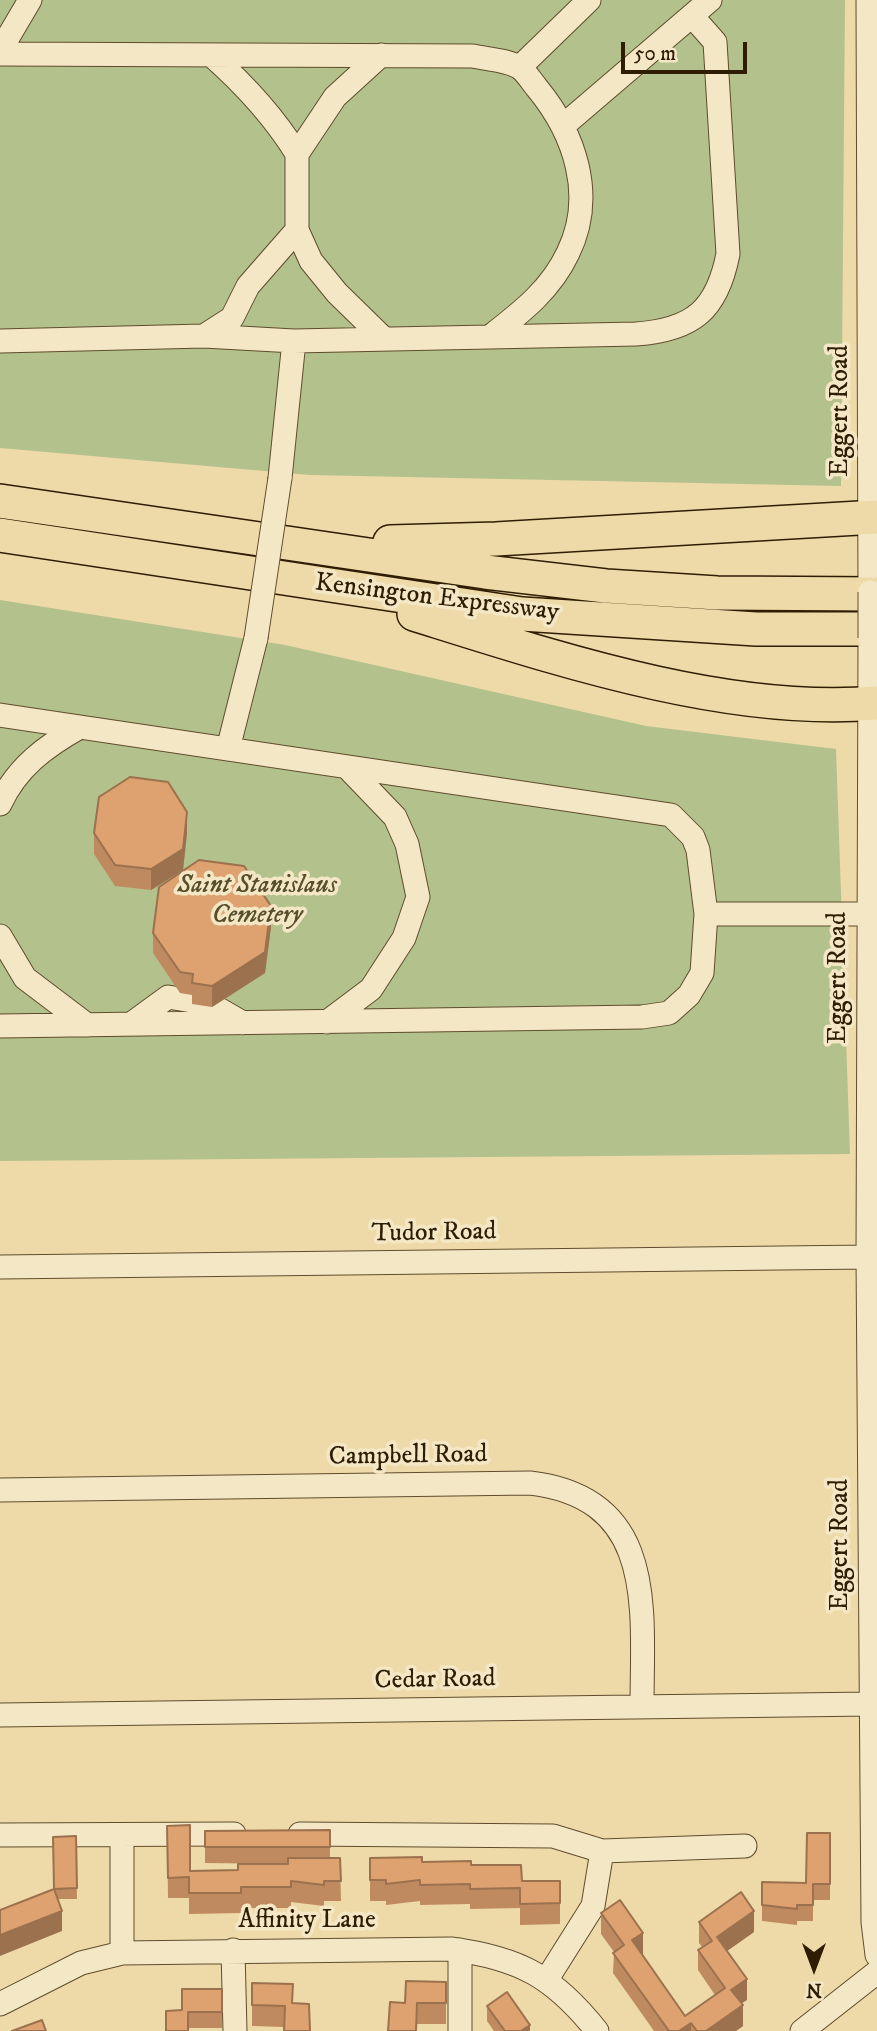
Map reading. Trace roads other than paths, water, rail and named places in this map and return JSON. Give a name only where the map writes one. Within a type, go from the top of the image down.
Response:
[{"type":"highway","name":"Kensington Expressway","points":[[0,501],[290,544],[606,586],[717,593],[877,594]]},
{"type":"highway","points":[[290,544],[496,539],[873,522]]},
{"type":"highway","name":"Kensington Expressway","points":[[0,535],[522,614],[755,629],[877,629]]},
{"type":"highway","points":[[314,583],[532,651],[679,686],[777,701],[872,701]]},
{"type":"street","points":[[30,0],[0,53],[473,56],[520,67],[564,125],[575,156],[582,198],[569,251],[554,279],[535,301],[492,335]]},
{"type":"street","points":[[520,67],[589,0]]},
{"type":"street","points":[[564,125],[710,0]]},
{"type":"street","name":"Eggert Road","points":[[868,0],[873,120],[873,790],[867,914],[872,963],[873,1154],[868,1257],[873,1362],[873,1922],[877,1955]]},
{"type":"street","points":[[0,341],[204,336],[294,341],[665,332],[688,323],[708,305],[722,283],[728,254],[715,42],[692,16]]},
{"type":"street","points":[[211,55],[256,96],[297,154]]},
{"type":"street","points":[[381,55],[335,97],[297,154],[297,230],[311,261],[337,293],[382,337]]},
{"type":"street","points":[[204,336],[232,318],[248,286],[297,230]]},
{"type":"street","points":[[228,749],[256,638],[280,478],[294,341]]},
{"type":"street","points":[[0,715],[671,815],[693,837],[706,914],[702,973],[689,995],[669,1013],[642,1017],[243,1023],[210,1004],[168,998],[131,1024],[0,1026]]},
{"type":"street","points":[[0,804],[10,782],[47,745],[80,727]]},
{"type":"street","points":[[327,1021],[371,989],[404,938],[418,897],[407,844],[396,817],[347,767]]},
{"type":"street","points":[[706,914],[867,914]]},
{"type":"street","points":[[0,936],[25,978],[87,1025]]},
{"type":"street","name":"Tudor Road","points":[[0,1266],[868,1257]]},
{"type":"street","name":"Campbell Road","points":[[0,1490],[530,1483],[568,1490],[589,1501],[617,1526],[636,1564],[642,1602],[642,1707]]},
{"type":"street","name":"Cedar Road","points":[[0,1715],[872,1704]]},
{"type":"street","points":[[0,1835],[553,1836],[602,1851],[745,1846]]},
{"type":"street","points":[[122,1835],[122,1953]]},
{"type":"street","points":[[547,1979],[593,1906],[602,1851]]},
{"type":"street","points":[[233,1950],[235,2031]]},
{"type":"street","points":[[460,1950],[460,2031]]},
{"type":"street","name":"Affinity Lane","points":[[0,2004],[81,1963],[122,1953],[460,1950],[506,1959],[547,1979],[566,1994],[597,2031]]},
{"type":"street","points":[[802,2031],[877,1972]]},
{"type":"park label","name":"Saint Stanislaus Cemetery","points":[[257,902]]}]
